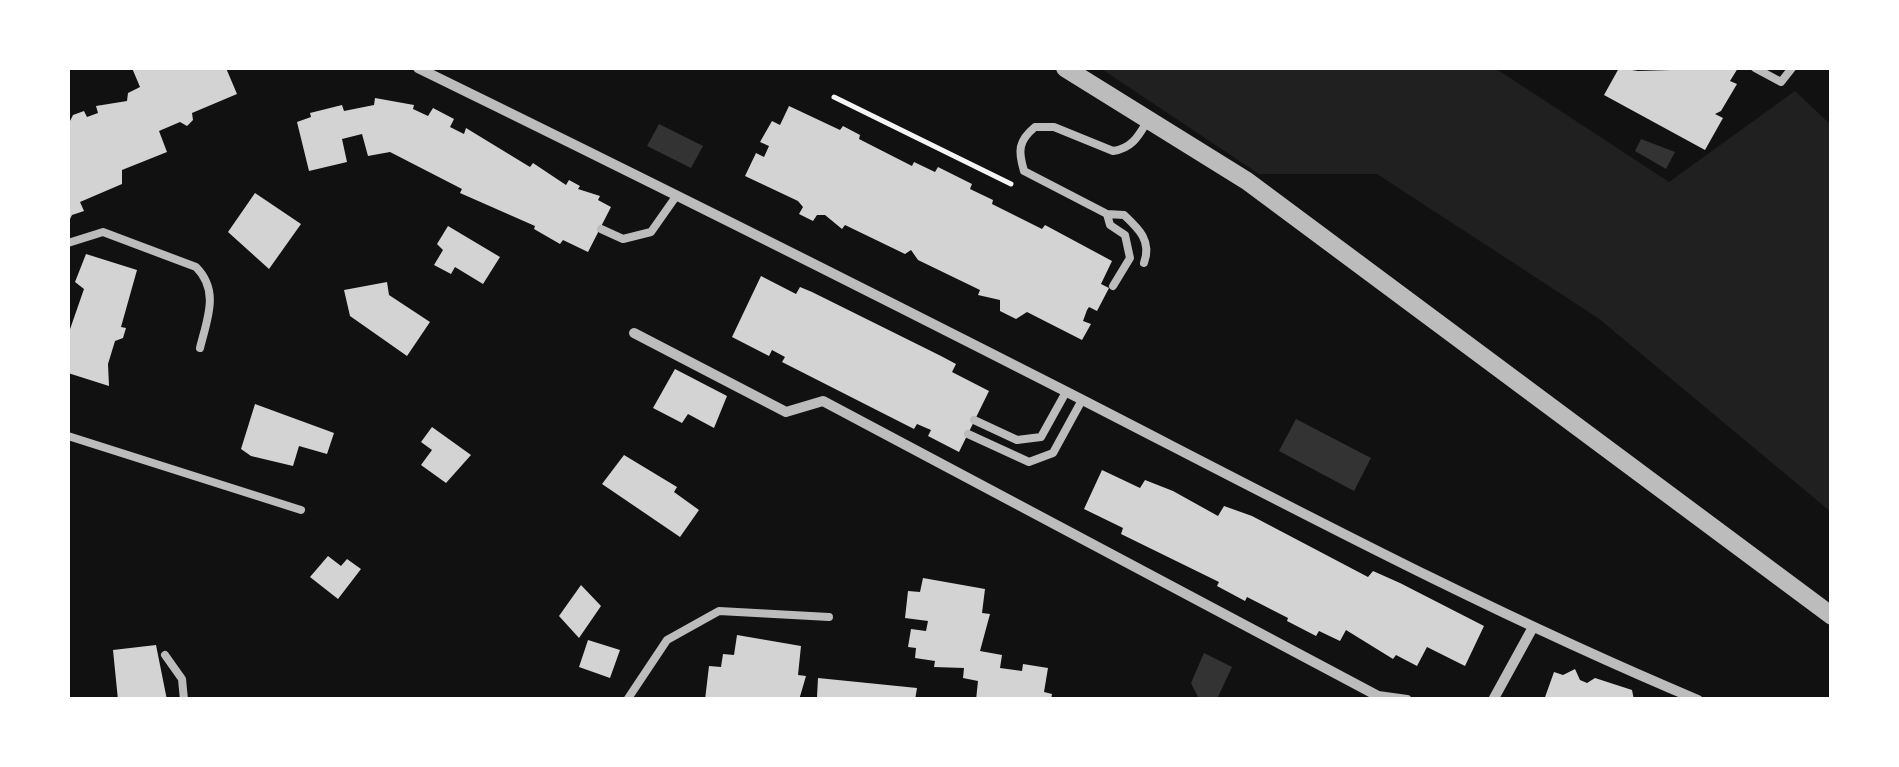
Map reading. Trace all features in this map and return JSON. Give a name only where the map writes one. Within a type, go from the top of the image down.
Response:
[{"type":"street","points":[[418,68],[677,195],[1532,629],[1698,700]]},
{"type":"street","points":[[1066,68],[1248,181],[1832,616]]},
{"type":"street","points":[[634,333],[786,412],[822,400],[1378,696],[1407,700]]},
{"type":"street","points":[[1493,700],[1532,629]]},
{"type":"lane","points":[[1754,68],[1781,82],[1792,68]]},
{"type":"lane","points":[[1144,263],[1147,246],[1141,230],[1124,215],[1106,214],[1024,171],[1018,152],[1022,137],[1034,126],[1054,127],[1113,151],[1131,145],[1148,120]]},
{"type":"lane","points":[[600,229],[623,239],[651,232],[677,195]]},
{"type":"lane","points":[[1106,214],[1130,245],[1130,258],[1113,286]]},
{"type":"lane","points":[[68,243],[103,232],[196,267],[206,277],[212,301],[200,348]]},
{"type":"lane","points":[[974,420],[1017,440],[1041,437],[1066,392]]},
{"type":"lane","points":[[968,434],[1028,462],[1053,453],[1082,400]]},
{"type":"lane","points":[[68,436],[301,510]]},
{"type":"lane","points":[[627,700],[667,640],[719,611],[829,617]]},
{"type":"lane","points":[[165,654],[182,679],[184,700]]},
{"type":"path","points":[[834,98],[1020,188]]},
{"type":"shaded area","points":[[1100,68],[1495,68],[1669,182],[1795,91],[1831,125],[1831,512],[1598,318],[1377,174],[1259,174]]},
{"type":"shaded area","points":[[659,124],[703,146],[691,168],[647,146]]},
{"type":"shaded area","points":[[1641,139],[1675,152],[1666,169],[1635,151]]},
{"type":"shaded area","points":[[1296,419],[1371,458],[1354,491],[1279,451]]},
{"type":"shaded area","points":[[1204,653],[1232,667],[1217,699],[1199,699],[1191,683]]},
{"type":"building","points":[[132,68],[226,68],[237,94],[192,113],[193,120],[187,126],[180,122],[159,131],[167,152],[122,170],[122,184],[80,202],[84,211],[72,215],[68,223],[68,125],[73,115],[84,111],[87,117],[98,113],[96,106],[127,101],[128,93],[140,87]]},
{"type":"building","points":[[1619,68],[1738,68],[1730,81],[1737,84],[1721,111],[1715,114],[1723,118],[1705,150],[1604,95]]},
{"type":"building","points":[[375,98],[414,105],[413,109],[428,116],[433,108],[454,119],[450,127],[464,134],[466,128],[530,167],[533,163],[566,185],[569,180],[580,186],[578,189],[600,196],[598,200],[611,207],[588,252],[563,240],[560,244],[534,229],[535,226],[460,193],[462,189],[390,152],[368,156],[362,134],[342,139],[347,162],[309,171],[297,122],[311,117],[310,113],[342,105],[344,111],[374,105]]},
{"type":"building","points":[[789,106],[840,130],[843,126],[860,135],[859,139],[912,166],[914,162],[935,172],[938,167],[972,184],[970,189],[993,200],[992,204],[1042,229],[1045,225],[1112,261],[1101,284],[1109,288],[1097,311],[1089,307],[1087,310],[1083,321],[1091,324],[1082,340],[1027,312],[1016,319],[1000,311],[1000,300],[978,295],[980,290],[918,260],[911,250],[905,254],[845,225],[842,229],[825,215],[817,215],[813,221],[799,214],[803,207],[798,201],[745,176],[756,153],[764,157],[769,146],[760,142],[772,121],[780,125]]},
{"type":"building","points":[[255,193],[301,224],[269,269],[228,232]]},
{"type":"building","points":[[448,226],[500,257],[483,284],[455,267],[451,274],[434,265],[443,250],[437,244]]},
{"type":"building","points":[[86,254],[137,270],[121,327],[126,328],[123,338],[115,341],[108,364],[109,386],[68,373],[68,335],[84,289],[75,282]]},
{"type":"building","points":[[761,276],[796,294],[800,287],[812,292],[941,356],[956,364],[952,372],[989,391],[959,452],[928,436],[931,430],[917,424],[914,429],[782,362],[785,357],[772,350],[769,356],[732,337]]},
{"type":"building","points":[[387,282],[389,295],[430,322],[407,356],[350,316],[344,290]]},
{"type":"building","points":[[675,369],[727,396],[714,428],[688,414],[682,423],[653,408]]},
{"type":"building","points":[[255,404],[334,433],[327,454],[299,446],[293,466],[251,456],[241,449]]},
{"type":"building","points":[[432,427],[471,455],[446,483],[421,465],[432,450],[421,442]]},
{"type":"building","points":[[624,455],[677,487],[674,492],[699,510],[680,537],[602,484]]},
{"type":"building","points":[[1102,470],[1140,488],[1145,480],[1173,491],[1218,516],[1224,506],[1252,516],[1368,577],[1373,571],[1484,626],[1465,666],[1427,647],[1417,666],[1396,655],[1393,659],[1346,630],[1340,641],[1319,631],[1316,636],[1121,534],[1123,528],[1084,509]]},
{"type":"building","points":[[328,556],[341,566],[347,559],[361,569],[338,599],[310,577]]},
{"type":"building","points":[[923,578],[985,589],[982,613],[990,614],[980,651],[1002,655],[1000,668],[1022,671],[1023,664],[1048,668],[1044,692],[1052,694],[1051,700],[976,700],[978,681],[963,678],[964,668],[934,667],[935,661],[915,658],[916,648],[908,647],[911,629],[926,631],[928,621],[905,618],[908,591],[920,592]]},
{"type":"building","points":[[581,585],[601,606],[579,638],[559,616]]},
{"type":"building","points":[[737,635],[801,646],[798,675],[806,676],[799,700],[705,700],[709,666],[721,667],[723,654],[734,655]]},
{"type":"building","points":[[588,640],[620,650],[610,678],[579,667]]},
{"type":"building","points":[[156,645],[167,700],[118,700],[113,650]]},
{"type":"building","points":[[1575,669],[1580,680],[1587,683],[1595,678],[1632,690],[1634,700],[1544,700],[1554,672],[1563,675]]},
{"type":"building","points":[[818,678],[917,688],[915,700],[817,697]]}]
